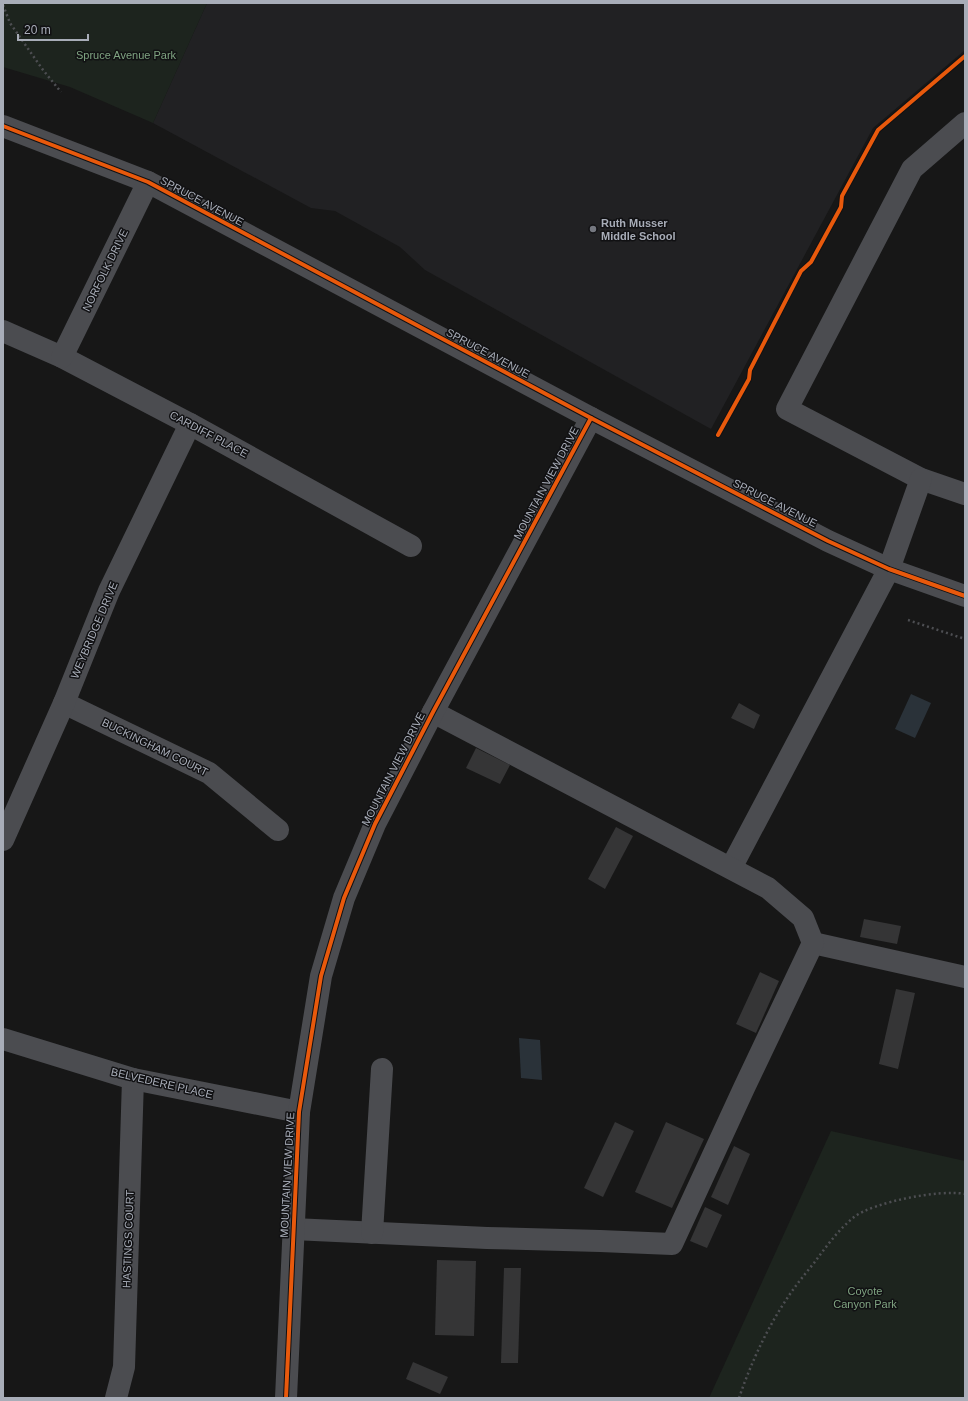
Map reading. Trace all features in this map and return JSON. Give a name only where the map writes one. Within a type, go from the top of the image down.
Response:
[{"type":"street","points":[[965,123],[912,169],[787,409],[921,479],[965,494]]},
{"type":"street","name":"SPRUCE AVENUE","points":[[3,126],[148,182],[591,418],[828,541],[889,569],[965,596]]},
{"type":"street","name":"NORFOLK DRIVE","points":[[62,357],[148,182]]},
{"type":"street","name":"CARDIFF PLACE","points":[[3,331],[62,357],[190,424],[411,546]]},
{"type":"street","name":"MOUNTAIN VIEW DRIVE","points":[[286,1398],[299,1112],[321,976],[344,898],[375,824],[433,712],[591,418]]},
{"type":"street","name":"WEYBRIDGE DRIVE","points":[[3,840],[64,703],[109,591],[190,424]]},
{"type":"street","points":[[730,868],[889,569],[921,479]]},
{"type":"street","name":"BUCKINGHAM COURT","points":[[64,703],[208,773],[278,830]]},
{"type":"street","points":[[293,1230],[672,1244],[813,943],[803,918],[768,888],[433,712]]},
{"type":"street","points":[[813,943],[965,977]]},
{"type":"street","name":"BELVEDERE PLACE","points":[[3,1039],[133,1078],[299,1112]]},
{"type":"street","points":[[372,1233],[382,1069]]},
{"type":"street","name":"HASTINGS COURT","points":[[116,1398],[124,1367],[133,1078]]},
{"type":"path","points":[[3,5],[10,23],[43,70],[61,92]]},
{"type":"path","points":[[908,620],[965,639]]},
{"type":"path","points":[[739,1398],[750,1368],[774,1320],[787,1298],[830,1241],[854,1217],[868,1210],[895,1201],[924,1195],[965,1194]]},
{"type":"shaded area","name":"Ruth Musser Middle School","points":[[207,3],[965,3],[965,50],[873,128],[711,429],[425,270],[400,247],[335,211],[311,208],[153,123]]},
{"type":"shaded area","points":[[911,694],[931,703],[915,738],[895,729]]},
{"type":"shaded area","points":[[519,1038],[540,1040],[542,1080],[521,1078]]},
{"type":"green space","name":"Spruce Avenue Park","points":[[3,3],[207,3],[153,123],[70,87],[3,67]]},
{"type":"green space","name":"Coyote Canyon Park","points":[[831,1131],[965,1161],[965,1398],[709,1398]]},
{"type":"building","points":[[739,703],[760,715],[754,729],[731,718]]},
{"type":"building","points":[[476,748],[510,765],[500,784],[466,768]]},
{"type":"building","points":[[616,827],[633,836],[605,889],[588,879]]},
{"type":"building","points":[[864,919],[901,926],[897,944],[860,937]]},
{"type":"building","points":[[760,972],[779,981],[756,1033],[736,1024]]},
{"type":"building","points":[[896,989],[915,993],[898,1069],[879,1064]]},
{"type":"building","points":[[615,1122],[634,1131],[603,1197],[584,1188]]},
{"type":"building","points":[[666,1122],[704,1139],[672,1208],[635,1192]]},
{"type":"building","points":[[734,1146],[750,1154],[728,1205],[711,1197]]},
{"type":"building","points":[[705,1207],[722,1215],[707,1248],[690,1241]]},
{"type":"building","points":[[437,1260],[476,1261],[474,1336],[435,1335]]},
{"type":"building","points":[[504,1268],[521,1268],[518,1363],[501,1363]]},
{"type":"building","points":[[413,1362],[448,1377],[440,1394],[406,1379]]},
{"type":"cycle path","points":[[718,435],[749,379],[750,370],[801,271],[811,262],[841,207],[842,196],[878,130],[965,56]]},
{"type":"cycle path","points":[[3,126],[148,182],[591,418],[828,541],[889,569],[965,596]]},
{"type":"cycle path","points":[[286,1398],[299,1112],[321,976],[344,898],[375,824],[433,712],[591,418]]},
{"type":"place","name":"Ruth Musser Middle School","points":[[593,229]]}]
